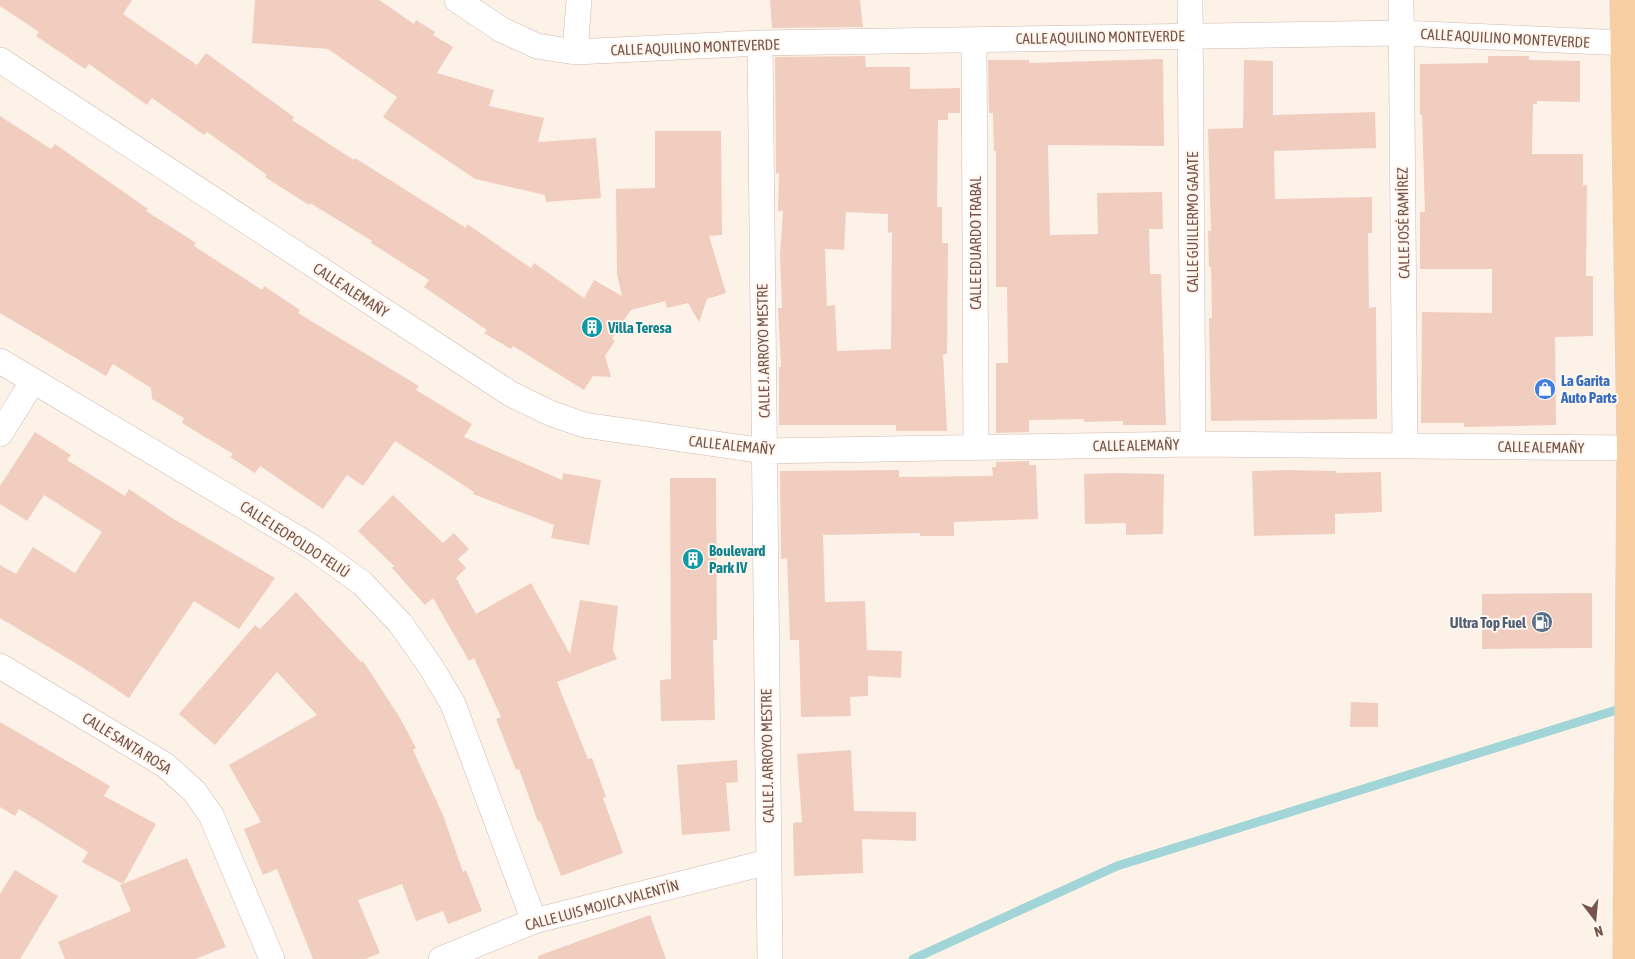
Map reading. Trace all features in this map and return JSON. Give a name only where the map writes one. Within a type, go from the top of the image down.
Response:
[{"type":"main road","points":[[1624,0],[1631,448],[1627,959]]},
{"type":"street","name":"CALLE AQUILINO MONTEVERDE","points":[[457,0],[502,30],[537,46],[575,52],[760,44],[1400,33],[1626,43]]},
{"type":"street","points":[[575,52],[580,0]]},
{"type":"street","name":"CALLE GUILLERMO GAJATE","points":[[1190,0],[1193,444]]},
{"type":"street","name":"CALLE JOSÉ RAMÍREZ","points":[[1401,0],[1405,446]]},
{"type":"street","name":"CALLE EDUARDO TRABAL","points":[[974,40],[976,447]]},
{"type":"street","name":"CALLE J. ARROYO MESTRE","points":[[760,44],[770,959]]},
{"type":"street","name":"CALLE ALEMAÑY","points":[[0,60],[511,394],[550,413],[584,425],[764,451],[1193,444],[1631,448]]},
{"type":"street","name":"CALLE LEOPOLDO FELIÚ","points":[[0,361],[312,547],[362,583],[400,623],[431,667],[453,704],[534,921]]},
{"type":"street","points":[[0,434],[33,381]]},
{"type":"street","name":"CALLE SANTA ROSA","points":[[0,666],[165,765],[194,791],[211,815],[272,959]]},
{"type":"street","name":"CALLE LUIS MOJICA VALENTÍN","points":[[441,959],[534,921],[768,862]]},
{"type":"building","points":[[0,0],[132,0],[123,14],[197,65],[206,53],[294,117],[292,120],[466,228],[467,224],[531,268],[534,263],[584,298],[594,280],[622,296],[617,274],[616,189],[655,188],[655,131],[721,131],[722,235],[709,236],[726,293],[707,299],[699,322],[688,303],[667,308],[665,301],[631,310],[612,338],[615,341],[605,356],[611,377],[593,376],[584,390],[513,346],[511,349],[484,333],[487,330],[424,287],[429,280],[371,243],[372,241],[265,177],[267,175],[207,132],[204,135],[152,98],[147,105],[89,64],[85,69],[36,36],[39,32],[0,6]]},
{"type":"building","points":[[255,0],[379,0],[414,24],[416,20],[435,32],[433,35],[453,47],[437,73],[494,90],[489,106],[544,118],[538,142],[596,138],[601,198],[546,202],[545,195],[475,179],[383,117],[397,97],[328,49],[252,43]]},
{"type":"building","points":[[770,0],[860,0],[863,27],[772,28]]},
{"type":"building","points":[[865,56],[866,67],[910,67],[910,89],[960,88],[960,113],[948,113],[948,120],[938,120],[937,207],[942,207],[942,243],[948,243],[947,354],[943,354],[947,431],[896,431],[896,425],[779,425],[779,367],[781,367],[778,308],[782,308],[780,256],[783,211],[778,211],[779,173],[776,174],[775,57]],"holes":[[[846,212],[888,214],[888,233],[892,232],[891,349],[837,351],[835,305],[827,306],[825,249],[844,250]]]},
{"type":"building","points":[[1488,56],[1529,56],[1529,60],[1580,61],[1580,102],[1537,101],[1537,104],[1533,104],[1532,154],[1583,154],[1583,185],[1587,185],[1586,276],[1593,276],[1593,336],[1555,337],[1556,425],[1464,427],[1464,423],[1421,423],[1422,312],[1492,313],[1492,269],[1420,269],[1420,212],[1425,212],[1422,115],[1420,115],[1420,64],[1488,63]]},
{"type":"building","points":[[1163,59],[1164,146],[1048,145],[1050,235],[1098,234],[1097,193],[1162,192],[1163,229],[1149,229],[1150,274],[1161,274],[1166,425],[1123,425],[1123,421],[1084,422],[1084,419],[1029,420],[1029,432],[996,433],[996,363],[1008,363],[1007,287],[996,287],[996,151],[994,151],[993,113],[989,113],[988,60],[1029,60],[1029,63]]},
{"type":"building","points":[[1244,60],[1273,61],[1273,115],[1375,112],[1376,148],[1274,151],[1275,199],[1372,197],[1372,233],[1368,233],[1369,308],[1376,307],[1377,419],[1211,421],[1209,318],[1212,318],[1208,231],[1211,231],[1208,129],[1243,128]]},
{"type":"building","points":[[0,116],[51,149],[55,144],[148,209],[146,211],[196,243],[194,246],[262,290],[264,286],[300,310],[298,313],[419,386],[416,390],[472,424],[464,437],[562,480],[563,473],[601,480],[589,545],[551,538],[554,525],[473,494],[474,492],[395,441],[363,486],[347,475],[323,509],[260,466],[255,473],[230,457],[233,454],[182,423],[184,418],[152,399],[151,388],[113,364],[106,376],[0,313]]},
{"type":"building","points":[[35,432],[71,455],[67,460],[125,496],[129,489],[172,518],[275,578],[239,629],[194,601],[129,698],[82,667],[0,618],[0,565],[16,574],[33,547],[75,573],[102,532],[44,495],[27,521],[0,504],[0,486]]},
{"type":"building","points":[[1029,461],[1029,465],[1036,465],[1038,519],[954,522],[954,536],[920,536],[920,533],[823,535],[825,602],[865,601],[867,650],[902,651],[901,678],[868,676],[868,696],[850,697],[851,716],[801,717],[799,640],[790,640],[787,558],[781,559],[780,471],[899,470],[899,477],[993,476],[992,467],[996,467],[996,462]]},
{"type":"building","points":[[1252,471],[1336,471],[1336,473],[1381,472],[1382,512],[1335,514],[1335,534],[1254,536]]},
{"type":"building","points":[[1084,474],[1164,474],[1163,534],[1126,535],[1126,523],[1085,524]]},
{"type":"building","name":"Boulevard Park IV","points":[[670,478],[716,478],[717,640],[713,640],[715,720],[661,721],[660,680],[671,679]]},
{"type":"building","points":[[393,495],[443,543],[454,533],[469,549],[458,559],[466,568],[456,578],[476,614],[531,583],[570,654],[580,600],[618,606],[613,650],[617,659],[557,682],[588,759],[592,758],[606,797],[603,798],[623,853],[561,876],[540,821],[538,822],[519,769],[516,770],[496,719],[501,717],[474,658],[469,661],[433,598],[425,605],[392,568],[394,566],[358,531]]},
{"type":"building","points":[[296,592],[361,662],[363,661],[400,718],[416,748],[413,750],[443,815],[463,872],[466,870],[482,911],[448,924],[443,911],[416,921],[402,884],[358,900],[380,953],[365,959],[313,959],[277,869],[263,875],[244,829],[261,822],[229,765],[317,715],[277,672],[215,745],[179,714],[255,625],[260,629]]},
{"type":"building","points":[[1592,593],[1592,648],[1482,649],[1482,594]]},
{"type":"building","points":[[1351,702],[1378,703],[1378,727],[1350,727]]},
{"type":"building","points":[[0,722],[110,786],[104,796],[156,824],[123,884],[82,862],[88,852],[19,809],[15,816],[0,807]]},
{"type":"building","points":[[851,750],[854,811],[916,812],[916,841],[862,839],[863,873],[794,876],[793,823],[802,822],[797,754]]},
{"type":"building","points":[[737,760],[738,782],[726,783],[730,831],[682,835],[677,765]]},
{"type":"building","points":[[187,858],[226,947],[195,959],[65,959],[58,942],[131,911],[120,885]]},
{"type":"building","points":[[15,870],[58,896],[20,959],[0,959],[0,894]]},
{"type":"building","points":[[650,915],[666,959],[538,959],[538,956]]},
{"type":"waterway","points":[[913,959],[1117,866],[1626,707]]},
{"type":"place","name":"Villa Teresa","points":[[592,327]]},
{"type":"place","name":"La Garita Auto Parts","points":[[1545,389]]},
{"type":"place","name":"Boulevard Park IV","points":[[693,559]]},
{"type":"place","name":"Ultra Top Fuel","points":[[1542,622]]}]
